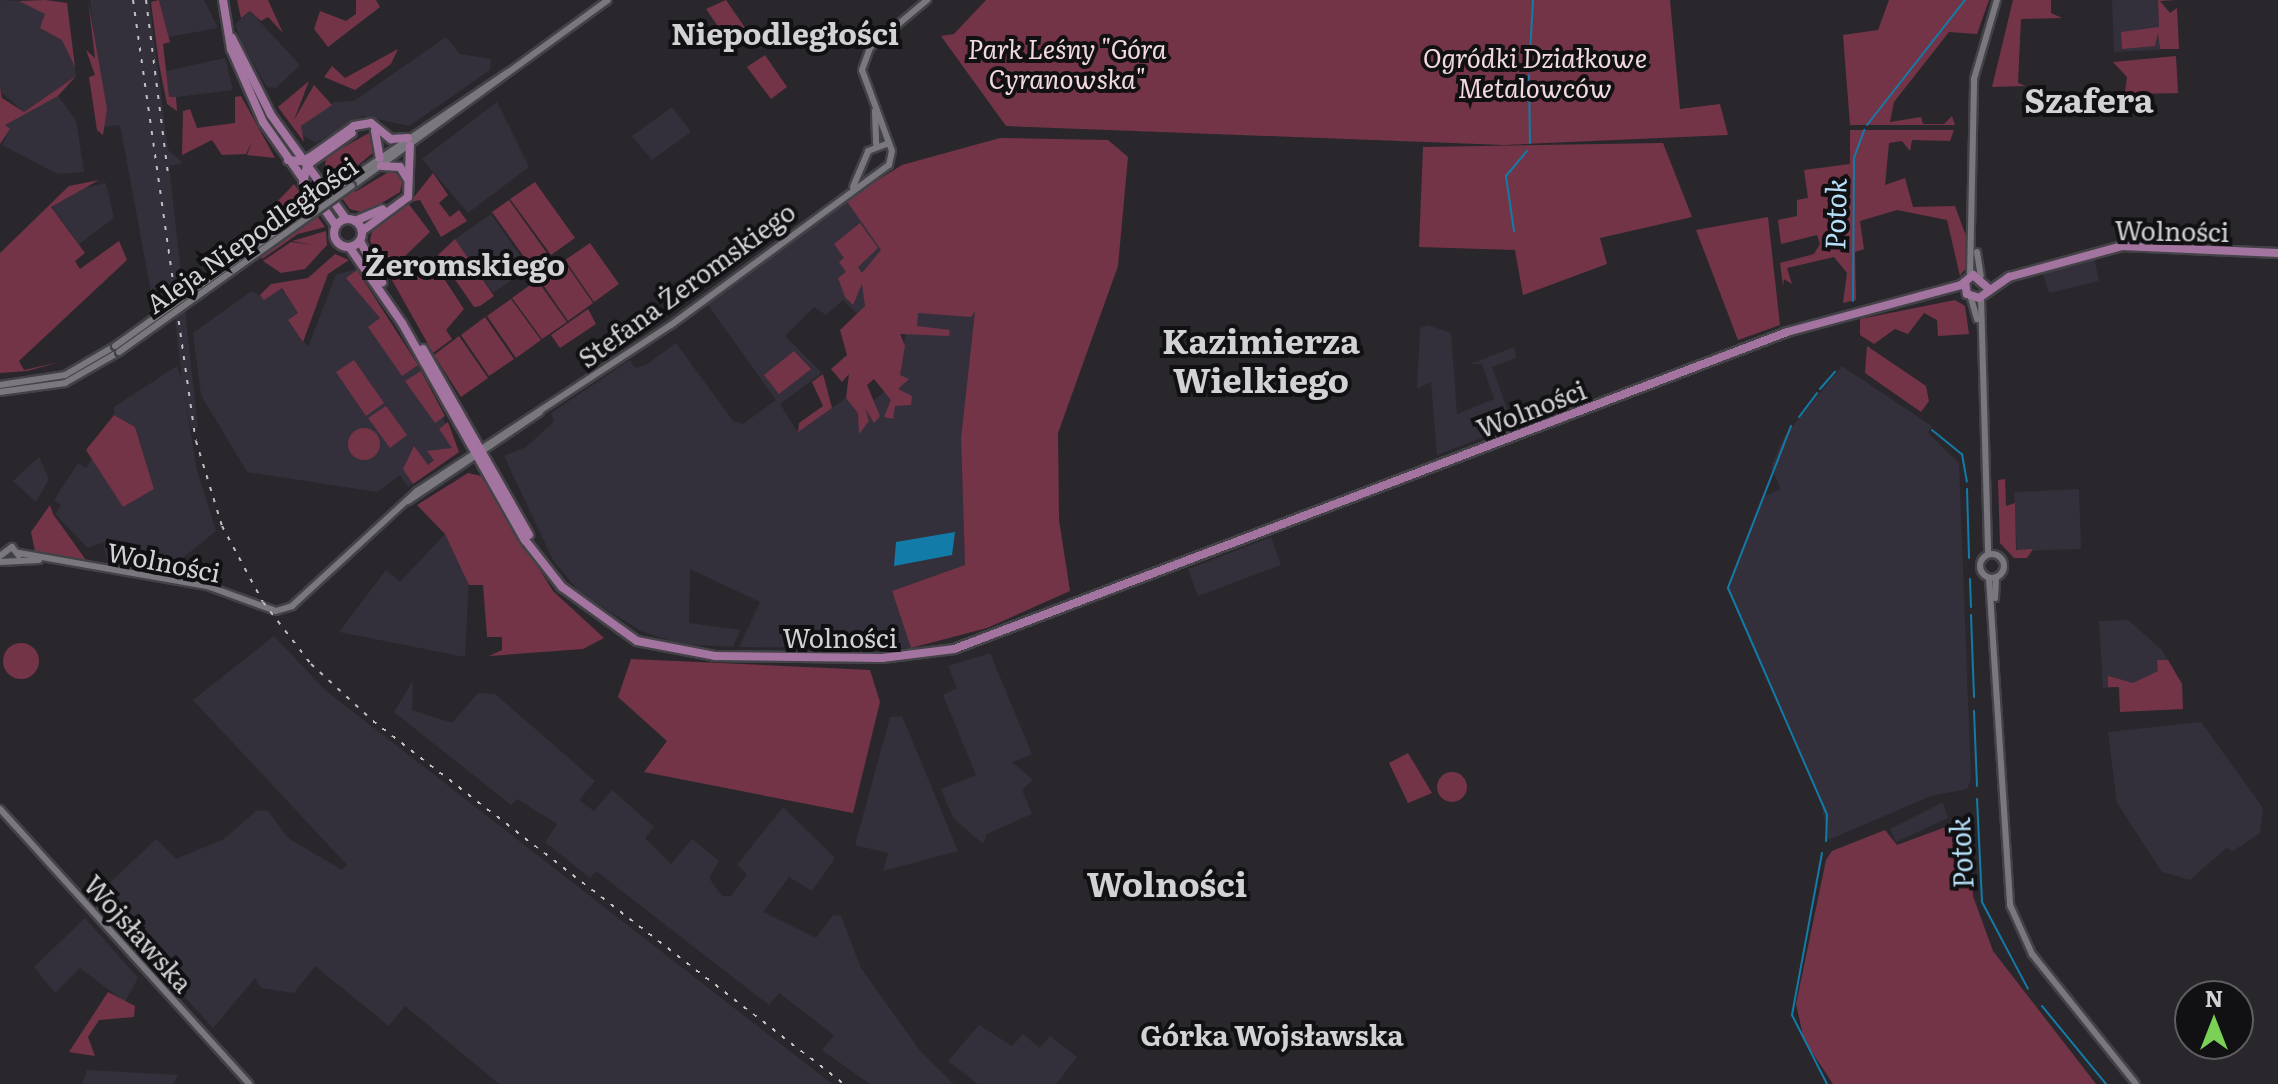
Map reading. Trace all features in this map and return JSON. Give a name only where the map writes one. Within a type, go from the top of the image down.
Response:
[{"type":"main road","points":[[223,0],[237,66],[284,158],[336,226],[337,242],[350,248],[481,452]]},
{"type":"main road","points":[[228,28],[294,149],[362,231]]},
{"type":"main road","points":[[303,184],[305,164],[362,123],[393,139],[409,142],[412,191],[362,231],[360,241],[481,452]]},
{"type":"main road","points":[[294,149],[320,153],[366,128],[382,139],[380,162],[404,172],[405,193],[336,226]]},
{"type":"main road","points":[[320,153],[315,167],[321,185]]},
{"type":"main road","points":[[284,158],[305,164]]},
{"type":"main road","points":[[350,248],[360,241]]},
{"type":"main road","name":"Wolności","points":[[481,452],[543,564],[577,603],[620,633],[685,654],[900,658],[954,649],[1056,612],[1739,349],[1923,296],[1968,279],[1985,281],[2066,257],[2137,246],[2278,253]]},
{"type":"main road","points":[[1968,279],[1973,297]]},
{"type":"main road","points":[[1973,297],[1985,281]]},
{"type":"main road","name":"Wolności","points":[[1923,296],[1973,297]]},
{"type":"street","name":"Aleja Niepodległości","points":[[0,392],[65,383],[608,0]]},
{"type":"street","points":[[867,165],[878,170],[891,161],[875,111],[862,85],[864,61],[927,0]]},
{"type":"street","points":[[1968,279],[1975,242],[1974,79],[1997,0]]},
{"type":"street","points":[[875,111],[876,144],[886,145]]},
{"type":"street","name":"Stefana Żeromskiego","points":[[853,187],[876,144]]},
{"type":"street","name":"Stefana Żeromskiego","points":[[276,611],[292,606],[402,504],[671,325],[878,170]]},
{"type":"street","points":[[1975,242],[1985,281]]},
{"type":"street","points":[[1973,297],[1980,326],[1992,555],[2003,568],[1992,578]]},
{"type":"street","name":"Aleja Niepodległości","points":[[0,385],[65,375],[117,349]]},
{"type":"street","points":[[1992,555],[1979,567],[1992,578],[2010,905],[2032,954],[2136,1084]]},
{"type":"street","points":[[4,558],[18,556]]},
{"type":"street","points":[[4,558],[18,556]]},
{"type":"street","name":"Wolności","points":[[18,556],[207,586],[276,611]]},
{"type":"street","name":"Wojsławska","points":[[0,809],[249,1084]]},
{"type":"shaded area","points":[[0,0],[67,3],[76,76],[24,112],[0,91]]},
{"type":"shaded area","points":[[90,0],[149,0],[168,150],[183,163],[169,166],[198,428],[191,429],[184,394],[197,470],[216,531],[164,573],[108,564],[103,542],[88,548],[55,514],[61,505],[54,500],[78,463],[86,468],[92,459],[123,507],[154,489],[135,427],[114,415],[114,407],[177,366],[182,379],[175,317],[154,308],[120,125],[103,127]]},
{"type":"shaded area","points":[[159,0],[204,0],[218,28],[169,37]]},
{"type":"shaded area","points":[[2112,0],[2158,0],[2160,50],[2114,52]]},
{"type":"shaded area","points":[[250,11],[300,65],[276,88],[267,87],[241,42],[235,24]]},
{"type":"shaded area","points":[[446,37],[460,54],[491,59],[490,70],[409,126],[363,116],[316,143],[302,135],[301,126],[335,102],[354,101]]},
{"type":"shaded area","points":[[225,58],[233,90],[169,98],[166,71]]},
{"type":"shaded area","points":[[55,92],[76,120],[84,172],[58,174],[2,145],[10,129],[5,125]]},
{"type":"shaded area","points":[[497,102],[529,167],[468,213],[422,159]]},
{"type":"shaded area","points":[[672,107],[691,132],[652,160],[632,136]]},
{"type":"shaded area","points":[[106,183],[114,218],[79,244],[51,206],[70,191]]},
{"type":"shaded area","points":[[846,200],[882,250],[865,306],[857,314],[843,300],[826,315],[814,307],[785,336],[822,373],[780,404],[797,431],[846,398],[859,413],[899,379],[910,303],[975,310],[961,438],[965,565],[892,591],[911,648],[739,647],[760,602],[690,569],[689,623],[740,630],[733,647],[680,644],[641,631],[580,593],[553,560],[504,456],[526,447],[554,422],[551,413],[630,360],[635,368],[646,365],[676,343],[733,421],[743,424],[776,400],[708,305]]},
{"type":"shaded area","points":[[491,214],[529,268],[493,293],[455,239]]},
{"type":"shaded area","points":[[2094,257],[2099,281],[2049,293],[2042,271]]},
{"type":"shaded area","points":[[356,269],[418,365],[459,452],[408,487],[400,475],[377,492],[247,472],[201,395],[193,333],[252,291],[260,296],[281,288],[299,313],[288,321],[308,347],[336,275]]},
{"type":"shaded area","points":[[1427,325],[1451,333],[1457,414],[1494,399],[1482,364],[1470,364],[1514,347],[1516,358],[1492,367],[1513,426],[1437,455],[1431,382],[1417,389],[1420,328]]},
{"type":"shaded area","points":[[1842,366],[1932,426],[1928,433],[1959,463],[1971,780],[1967,789],[1931,796],[1828,840],[1820,796],[1728,588],[1762,497],[1781,489],[1771,467],[1784,437]]},
{"type":"shaded area","points":[[39,457],[49,479],[36,502],[13,481]]},
{"type":"shaded area","points":[[2079,489],[2081,549],[2017,551],[2014,492]]},
{"type":"shaded area","points":[[445,534],[469,578],[465,657],[339,632],[386,570],[400,582]]},
{"type":"shaded area","points":[[1271,537],[1281,565],[1198,596],[1188,569]]},
{"type":"shaded area","points":[[2128,620],[2162,650],[2182,684],[2103,688],[2099,621]]},
{"type":"shaded area","points":[[274,636],[325,690],[832,1084],[499,1084],[405,1006],[389,1026],[315,966],[294,993],[261,988],[255,978],[213,1028],[94,898],[156,839],[176,859],[224,839],[256,811],[267,810],[288,838],[342,870],[347,865],[193,700]]},
{"type":"shaded area","points":[[990,653],[1032,754],[1012,762],[1033,780],[1022,790],[1032,814],[987,834],[983,844],[953,818],[941,789],[976,775],[943,695],[957,688],[948,666]]},
{"type":"shaded area","points":[[413,681],[412,710],[452,723],[478,693],[495,694],[595,781],[579,800],[594,811],[612,790],[654,827],[645,838],[671,864],[692,839],[719,861],[709,878],[722,896],[731,896],[747,874],[737,865],[783,807],[835,858],[812,891],[789,877],[763,912],[816,938],[833,915],[841,916],[861,968],[921,1052],[954,1084],[870,1084],[822,1050],[834,1035],[779,993],[769,1005],[596,871],[590,878],[545,842],[557,824],[517,799],[511,805],[394,712]]},
{"type":"shaded area","points":[[902,716],[958,851],[883,871],[888,853],[855,845],[890,717]]},
{"type":"shaded area","points":[[2201,722],[2263,808],[2260,833],[2233,851],[2226,848],[2190,880],[2162,872],[2117,803],[2108,732]]},
{"type":"shaded area","points":[[1943,802],[1948,818],[1896,842],[1890,829]]},
{"type":"shaded area","points":[[85,918],[138,978],[125,1002],[80,968],[55,993],[34,967]]},
{"type":"shaded area","points":[[979,1025],[1012,1046],[1023,1034],[1040,1048],[1050,1036],[1077,1057],[1056,1084],[978,1084],[948,1061]]},
{"type":"shaded area","points":[[87,1070],[178,1075],[173,1084],[82,1084]]},
{"type":"green space","points":[[88,0],[107,109],[103,135],[97,130],[89,77],[95,75],[86,50],[95,58]]},
{"type":"green space","points":[[159,0],[170,42],[163,44],[169,97],[176,97],[177,111],[167,104],[159,64],[151,2]]},
{"type":"green space","points":[[237,0],[268,0],[283,33],[268,17],[261,21],[250,11],[241,18]]},
{"type":"green space","points":[[356,0],[376,0],[380,7],[328,47],[314,29],[320,11],[346,21],[356,14]]},
{"type":"green space","points":[[726,0],[746,29],[728,41],[706,9]]},
{"type":"green space","name":"Ogródki Działkowe Metalowców","points":[[986,0],[1670,0],[1680,109],[1720,104],[1728,135],[1504,145],[1006,126],[941,36],[954,34]]},
{"type":"green space","points":[[1889,0],[1989,0],[1977,34],[1949,32],[1894,102],[1890,122],[1921,117],[1923,124],[1944,124],[1952,116],[1955,125],[1850,125],[1843,35],[1878,30]]},
{"type":"green space","points":[[2013,0],[2051,0],[2051,13],[2062,18],[2021,19],[2018,83],[2026,86],[1992,87]]},
{"type":"green space","points":[[2158,0],[2176,0],[2160,1],[2170,13],[2177,8],[2179,49],[2160,49],[2158,33],[2155,46],[2122,49],[2121,32],[2159,27]]},
{"type":"green space","points":[[19,1],[67,3],[75,67],[62,40],[40,28],[45,14]]},
{"type":"green space","points":[[398,49],[391,64],[355,90],[324,77],[332,66],[345,78]]},
{"type":"green space","points":[[765,55],[787,87],[771,99],[747,67]]},
{"type":"green space","points":[[2176,56],[2178,93],[2136,94],[2131,105],[2122,99],[2128,94],[2117,93],[2125,92],[2127,77],[2113,62]]},
{"type":"green space","points":[[76,76],[58,96],[5,125],[10,129],[0,144],[0,88],[2,98],[24,112]]},
{"type":"green space","points":[[496,79],[351,183],[355,192],[392,170],[403,179],[400,192],[365,213],[350,209],[324,174],[326,157],[369,133],[376,150],[349,173],[351,182]]},
{"type":"green space","points":[[309,81],[294,120],[314,85],[332,105],[301,126],[304,142],[278,107]]},
{"type":"green space","points":[[241,96],[275,158],[247,155],[252,142],[246,154],[222,155],[212,140],[182,155],[183,111],[190,109],[197,128],[235,123],[235,97]]},
{"type":"green space","points":[[1850,130],[1954,130],[1950,141],[1912,140],[1910,151],[1902,141],[1889,143],[1885,185],[1905,178],[1913,207],[1955,206],[1966,236],[1968,222],[1970,229],[1968,265],[1960,276],[1947,220],[1897,210],[1860,221],[1864,249],[1855,252],[1856,300],[1843,303],[1847,273],[1834,257],[1787,268],[1792,284],[1784,279],[1783,286],[1780,263],[1814,254],[1820,244],[1817,235],[1781,244],[1778,220],[1797,216],[1797,200],[1808,198],[1804,170],[1850,164]]},
{"type":"green space","points":[[1000,138],[1108,140],[1128,157],[1118,266],[1058,433],[1059,520],[1070,591],[987,628],[911,648],[892,591],[965,565],[961,438],[975,311],[971,317],[918,313],[917,326],[950,330],[949,336],[900,334],[905,346],[900,375],[909,379],[898,389],[912,396],[911,405],[895,406],[893,419],[884,417],[891,400],[874,379],[867,385],[880,416],[874,423],[865,408],[869,421],[859,434],[858,413],[846,398],[849,374],[842,382],[831,369],[847,355],[840,330],[865,306],[862,284],[853,305],[845,297],[838,278],[846,272],[839,262],[844,258],[834,244],[860,223],[878,248],[858,267],[862,273],[881,250],[846,200],[902,165]]},
{"type":"green space","points":[[1663,143],[1692,217],[1600,238],[1607,264],[1523,295],[1515,250],[1419,247],[1423,147]]},
{"type":"green space","points":[[433,173],[448,195],[439,203],[450,217],[459,210],[467,221],[441,237],[420,200],[410,202]]},
{"type":"green space","points":[[99,180],[51,207],[85,253],[75,261],[80,269],[119,241],[127,260],[19,361],[24,370],[60,362],[27,371],[0,373],[0,253],[69,186]]},
{"type":"green space","points":[[535,182],[575,238],[551,255],[510,199]]},
{"type":"green space","points":[[294,184],[325,227],[298,234],[262,259],[261,241],[259,255],[253,239],[262,222],[272,226],[273,206]]},
{"type":"green space","points":[[509,200],[549,256],[532,268],[492,212]]},
{"type":"green space","points":[[408,203],[430,232],[402,259],[412,273],[433,262],[464,309],[446,330],[452,339],[433,353],[370,241],[373,227]]},
{"type":"green space","points":[[1768,217],[1780,325],[1738,340],[1696,230]]},
{"type":"green space","points":[[326,231],[327,245],[305,269],[281,273],[263,261],[291,242],[313,245],[292,241]]},
{"type":"green space","points":[[455,239],[494,296],[480,306],[474,307],[438,255]]},
{"type":"green space","points":[[590,243],[619,284],[594,302],[565,260]]},
{"type":"green space","points":[[335,254],[349,260],[328,274],[303,342],[288,320],[298,313],[282,288],[264,300],[260,295],[271,284],[308,278]]},
{"type":"green space","points":[[564,261],[593,303],[568,321],[539,279]]},
{"type":"green space","points":[[357,270],[418,365],[402,376],[368,327],[380,318],[346,278]]},
{"type":"green space","points":[[537,280],[567,322],[542,339],[512,298]]},
{"type":"green space","points":[[511,299],[541,340],[516,358],[487,316]]},
{"type":"green space","points":[[1955,300],[1965,306],[1969,334],[1938,336],[1937,320],[1924,313],[1908,334],[1895,329],[1874,344],[1860,335],[1860,319]]},
{"type":"green space","points":[[588,309],[596,324],[560,348],[551,335]]},
{"type":"green space","points":[[485,317],[514,359],[489,376],[461,335]]},
{"type":"green space","points":[[459,336],[488,378],[461,397],[434,355]]},
{"type":"green space","points":[[1867,346],[1926,386],[1929,401],[1921,412],[1865,373]]},
{"type":"green space","points":[[794,351],[811,369],[779,394],[764,375]]},
{"type":"green space","points":[[354,360],[384,403],[366,416],[336,372]]},
{"type":"green space","points":[[421,371],[445,416],[435,423],[405,381]]},
{"type":"green space","points":[[823,374],[832,408],[798,432],[799,423],[823,406],[812,382]]},
{"type":"green space","points":[[386,406],[407,435],[390,448],[368,418]]},
{"type":"green space","points":[[114,415],[135,427],[154,489],[123,507],[86,450]]},
{"type":"green space","points":[[448,422],[459,452],[413,484],[403,469],[414,446],[428,465],[434,460],[427,451],[452,448],[439,429]]},
{"type":"green space","points":[[364,428],[375,433],[380,444],[375,455],[364,460],[353,455],[348,444],[353,433]]},
{"type":"green space","points":[[468,473],[481,476],[553,591],[604,638],[583,649],[489,656],[502,650],[502,637],[487,637],[483,585],[469,585],[445,534],[417,505]]},
{"type":"green space","points":[[2005,479],[2006,506],[2015,503],[2016,550],[2033,549],[2027,558],[2014,558],[2000,543],[1998,480]]},
{"type":"green space","points":[[50,505],[53,514],[86,560],[35,551],[31,532]]},
{"type":"green space","points":[[21,643],[34,648],[39,661],[34,674],[21,679],[8,674],[3,661],[8,648]]},
{"type":"green space","points":[[631,659],[870,670],[880,702],[853,813],[644,772],[667,741],[618,697]]},
{"type":"green space","points":[[2157,660],[2168,660],[2182,684],[2183,709],[2120,712],[2119,687],[2108,687],[2108,676],[2133,683],[2158,671]]},
{"type":"green space","points":[[1408,753],[1432,793],[1408,803],[1389,763]]},
{"type":"green space","points":[[1452,772],[1463,776],[1467,787],[1463,798],[1452,802],[1441,798],[1437,787],[1441,776]]},
{"type":"green space","points":[[1970,818],[1973,896],[1993,951],[2096,1084],[1833,1084],[1804,1040],[1796,1004],[1826,860],[1832,851],[1885,830],[1897,845]]},
{"type":"green space","points":[[108,992],[135,1006],[134,1017],[99,1020],[88,1037],[95,1056],[69,1052]]},
{"type":"water","points":[[955,532],[952,555],[894,566],[896,542]]},
{"type":"waterway","points":[[1529,70],[1533,0]]},
{"type":"waterway","name":"Potok","points":[[1867,125],[1965,0]]},
{"type":"waterway","points":[[1529,75],[1530,143]]},
{"type":"waterway","name":"Potok","points":[[1853,301],[1854,158],[1864,130]]},
{"type":"waterway","points":[[1514,231],[1506,176],[1527,151]]},
{"type":"waterway","points":[[1820,389],[1835,372]]},
{"type":"waterway","points":[[1799,417],[1817,393]]},
{"type":"waterway","points":[[1791,426],[1728,588],[1827,815],[1826,841]]},
{"type":"waterway","name":"Potok","points":[[1932,430],[1962,454],[1967,482]]},
{"type":"waterway","name":"Potok","points":[[1967,489],[1969,558]]},
{"type":"waterway","name":"Potok","points":[[1970,579],[1971,607]]},
{"type":"waterway","name":"Potok","points":[[1971,615],[1974,697]]},
{"type":"waterway","name":"Potok","points":[[1974,711],[1977,786]]},
{"type":"waterway","name":"Potok","points":[[1977,799],[1982,902],[2028,989]]},
{"type":"waterway","points":[[1822,853],[1792,1015],[1827,1084]]},
{"type":"waterway","name":"Potok","points":[[2042,1006],[2106,1084]]},
{"type":"railway","points":[[133,0],[196,441],[222,526],[263,602],[311,664],[373,721],[844,1084]]},
{"type":"railway","points":[[146,0],[168,175]]},
{"type":"district","name":"Niepodległości","points":[[785,32]]},
{"type":"district","name":"Szafera","points":[[2089,99]]},
{"type":"district","name":"Żeromskiego","points":[[465,263]]},
{"type":"district","name":"Kazimierza Wielkiego","points":[[1261,358]]},
{"type":"district","name":"Wolności","points":[[1167,883]]},
{"type":"district","name":"Górka Wojsławska","points":[[1272,1034]]},
{"type":"park label","name":"Park Leśny \"Góra Cyranowska\"","points":[[1067,63]]}]
